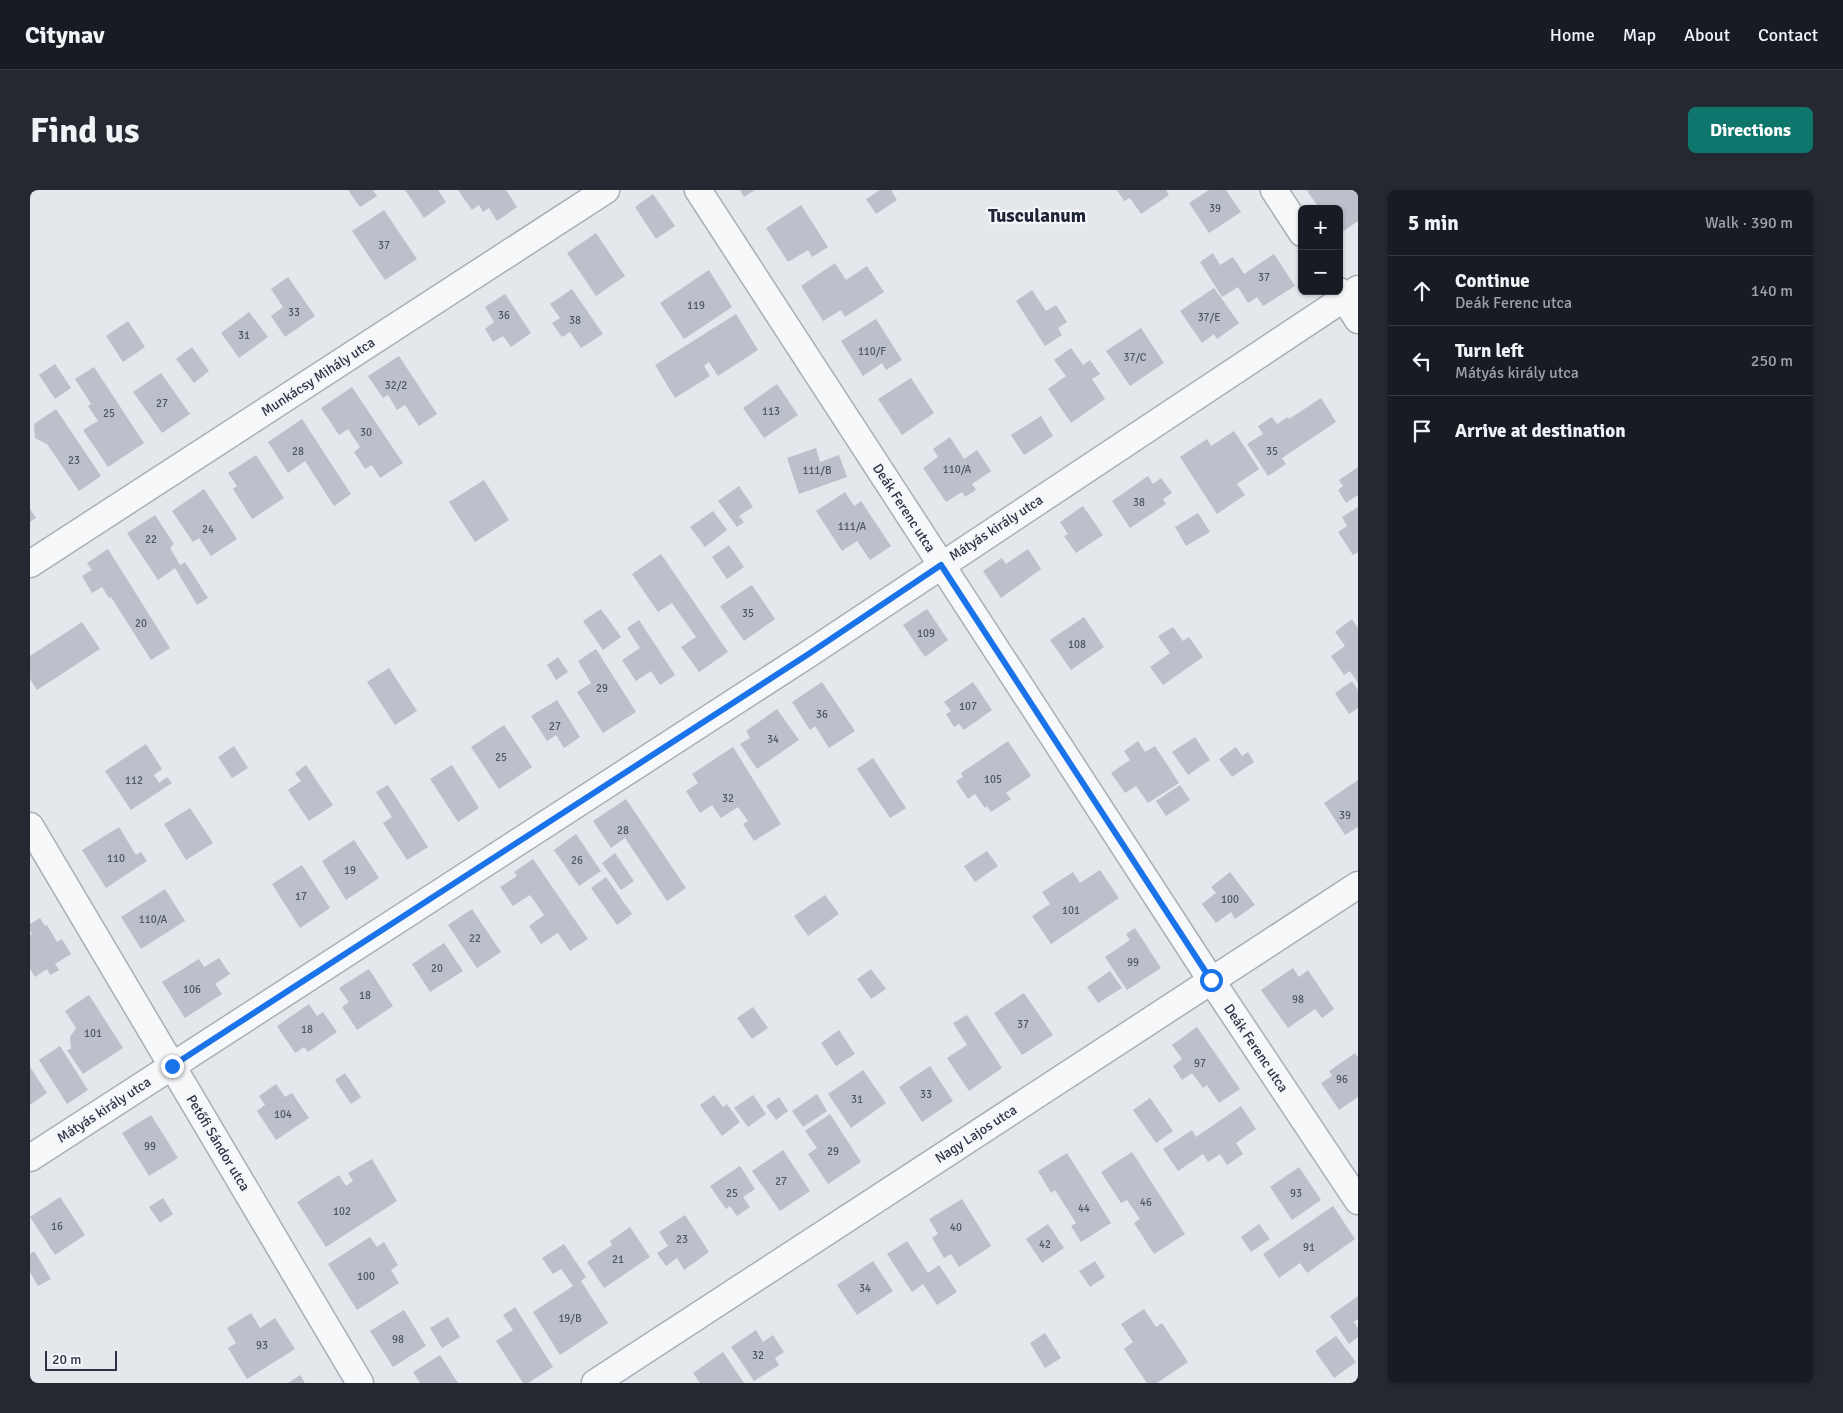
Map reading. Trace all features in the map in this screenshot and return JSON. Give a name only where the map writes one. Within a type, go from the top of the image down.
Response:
[{"type":"street","name":"Munkácsy Mihály utca","points":[[30,564],[606,190]]},
{"type":"street","name":"Deák Ferenc utca","points":[[698,190],[1211,980],[1358,1201]]},
{"type":"street","points":[[1274,190],[1298,226]]},
{"type":"street","name":"Mátyás király utca","points":[[30,1158],[807,655],[1347,293]]},
{"type":"street","points":[[1347,293],[1358,320]]},
{"type":"street","name":"Petőfi Sándor utca","points":[[30,826],[360,1383]]},
{"type":"street","name":"Nagy Lajos utca","points":[[595,1383],[1358,885]]},
{"type":"building","points":[[348,190],[373,190],[377,196],[360,207]]},
{"type":"building","points":[[405,190],[438,190],[446,202],[424,218]]},
{"type":"building","points":[[458,190],[506,190],[517,207],[497,221],[489,208],[483,212],[479,205],[472,210]]},
{"type":"building","points":[[740,190],[755,190],[744,197]]},
{"type":"building","points":[[880,190],[891,190],[897,200],[876,214],[866,199]]},
{"type":"building","points":[[1117,190],[1166,190],[1169,195],[1141,214],[1130,198],[1124,201]]},
{"type":"building","points":[[1209,190],[1226,190],[1241,212],[1209,233],[1189,203]]},
{"type":"building","points":[[1358,190],[1358,221],[1343,231],[1343,205],[1317,205],[1307,191]]},
{"type":"building","points":[[653,194],[675,226],[656,239],[635,207]]},
{"type":"building","points":[[801,205],[828,247],[812,257],[808,250],[788,262],[766,228]]},
{"type":"building","points":[[384,210],[417,259],[385,280],[352,231]]},
{"type":"building","points":[[596,233],[625,276],[596,296],[567,253]]},
{"type":"building","points":[[1213,253],[1220,265],[1233,257],[1244,274],[1274,254],[1295,286],[1263,306],[1257,297],[1248,303],[1238,287],[1222,297],[1200,262]]},
{"type":"building","points":[[835,263],[846,280],[867,266],[884,292],[845,317],[841,310],[823,321],[801,286]]},
{"type":"building","points":[[709,270],[732,307],[684,339],[660,303]]},
{"type":"building","points":[[288,277],[315,316],[285,337],[271,316],[283,307],[271,289]]},
{"type":"building","points":[[1214,288],[1239,323],[1217,339],[1214,334],[1202,343],[1180,311]]},
{"type":"building","points":[[572,289],[603,334],[581,348],[570,332],[562,337],[552,323],[560,318],[550,304]]},
{"type":"building","points":[[1032,290],[1046,311],[1056,305],[1067,322],[1058,328],[1062,335],[1045,346],[1016,301]]},
{"type":"building","points":[[505,294],[531,333],[511,347],[503,336],[493,342],[485,329],[494,322],[485,307]]},
{"type":"building","points":[[249,312],[268,337],[239,358],[221,333]]},
{"type":"building","points":[[736,314],[758,350],[718,376],[709,362],[704,366],[710,376],[675,398],[655,365]]},
{"type":"building","points":[[876,319],[902,360],[886,370],[882,363],[863,376],[841,341]]},
{"type":"building","points":[[128,321],[145,347],[123,362],[106,336]]},
{"type":"building","points":[[1141,328],[1164,363],[1130,386],[1106,351]]},
{"type":"building","points":[[192,347],[209,371],[194,383],[176,359]]},
{"type":"building","points":[[1071,348],[1083,365],[1090,360],[1100,374],[1092,379],[1105,399],[1071,423],[1048,389],[1066,376],[1054,360]]},
{"type":"building","points":[[399,356],[437,414],[419,426],[405,405],[397,410],[388,395],[383,398],[368,376]]},
{"type":"building","points":[[55,364],[71,388],[55,399],[39,375]]},
{"type":"building","points":[[94,367],[144,443],[108,467],[83,430],[98,421],[88,406],[91,404],[75,379]]},
{"type":"building","points":[[161,373],[190,414],[162,433],[133,392]]},
{"type":"building","points":[[911,378],[934,413],[902,435],[878,399]]},
{"type":"building","points":[[777,384],[798,415],[764,438],[743,408]]},
{"type":"building","points":[[352,387],[403,463],[380,478],[372,465],[365,469],[354,452],[360,447],[348,429],[339,435],[321,408]]},
{"type":"building","points":[[1321,398],[1336,422],[1282,458],[1286,464],[1268,476],[1247,444],[1263,434],[1258,426],[1272,417],[1277,424],[1288,417],[1289,419]]},
{"type":"building","points":[[56,409],[101,476],[79,491],[47,444],[35,438],[34,424]]},
{"type":"building","points":[[1041,416],[1053,436],[1024,455],[1011,435]]},
{"type":"building","points":[[302,419],[351,494],[334,506],[305,461],[288,473],[268,442]]},
{"type":"building","points":[[1234,431],[1259,469],[1237,484],[1245,495],[1217,514],[1180,457],[1207,439],[1211,446]]},
{"type":"building","points":[[950,437],[964,459],[977,450],[991,471],[972,484],[976,490],[965,497],[962,492],[946,502],[923,468],[938,457],[933,449]]},
{"type":"building","points":[[816,448],[820,462],[839,455],[847,477],[799,494],[787,458]]},
{"type":"building","points":[[256,455],[284,498],[252,519],[233,489],[237,486],[228,473]]},
{"type":"building","points":[[1358,467],[1358,495],[1346,503],[1338,490],[1343,486],[1339,480]]},
{"type":"building","points":[[1148,476],[1153,484],[1161,478],[1172,493],[1163,499],[1166,504],[1130,528],[1112,501]]},
{"type":"building","points":[[484,480],[509,520],[475,542],[449,502]]},
{"type":"building","points":[[739,486],[753,507],[739,516],[744,522],[737,527],[718,501]]},
{"type":"building","points":[[204,489],[237,539],[211,556],[199,538],[193,542],[172,511]]},
{"type":"building","points":[[845,492],[854,506],[861,501],[891,546],[870,560],[857,541],[842,551],[816,511]]},
{"type":"building","points":[[1083,506],[1103,535],[1076,553],[1064,536],[1068,534],[1060,522]]},
{"type":"building","points":[[1358,507],[1358,552],[1353,555],[1338,532],[1347,526],[1342,517]]},
{"type":"building","points":[[30,509],[36,518],[30,522]]},
{"type":"building","points":[[713,511],[727,530],[705,547],[690,527]]},
{"type":"building","points":[[1198,513],[1210,532],[1186,546],[1175,527]]},
{"type":"building","points":[[155,515],[174,544],[170,548],[180,565],[185,562],[208,598],[197,605],[175,568],[158,580],[127,533]]},
{"type":"building","points":[[729,545],[744,567],[727,579],[712,557]]},
{"type":"building","points":[[108,549],[170,648],[151,660],[111,597],[109,598],[102,587],[92,593],[82,576],[92,570],[87,563]]},
{"type":"building","points":[[1028,549],[1041,569],[1001,598],[983,571],[1002,558],[1006,564]]},
{"type":"building","points":[[661,554],[728,652],[699,672],[681,647],[696,637],[672,603],[658,612],[632,574]]},
{"type":"building","points":[[752,585],[775,619],[744,641],[720,606]]},
{"type":"building","points":[[601,609],[621,637],[603,650],[583,621]]},
{"type":"building","points":[[927,609],[948,640],[925,657],[903,625]]},
{"type":"building","points":[[1084,617],[1104,647],[1071,670],[1050,640]]},
{"type":"building","points":[[1352,619],[1358,628],[1358,683],[1350,671],[1344,675],[1331,656],[1345,646],[1335,632]]},
{"type":"building","points":[[639,620],[675,675],[660,685],[651,671],[636,681],[622,660],[640,648],[627,628]]},
{"type":"building","points":[[82,622],[100,649],[37,690],[30,679],[30,656]]},
{"type":"building","points":[[1173,627],[1183,641],[1189,637],[1203,657],[1163,685],[1150,667],[1170,653],[1158,636]]},
{"type":"building","points":[[596,649],[636,712],[603,733],[577,692],[591,683],[578,661]]},
{"type":"building","points":[[558,657],[568,672],[556,680],[547,665]]},
{"type":"building","points":[[389,668],[417,711],[395,725],[367,682]]},
{"type":"building","points":[[1352,681],[1358,690],[1358,708],[1349,714],[1335,693]]},
{"type":"building","points":[[822,682],[855,731],[829,748],[815,726],[810,730],[792,702]]},
{"type":"building","points":[[973,682],[992,710],[964,730],[959,724],[954,727],[946,714],[951,711],[944,702]]},
{"type":"building","points":[[557,700],[580,737],[564,748],[556,735],[547,741],[531,716]]},
{"type":"building","points":[[777,709],[799,740],[757,769],[740,744],[750,738],[746,731]]},
{"type":"building","points":[[504,725],[532,767],[499,789],[471,747]]},
{"type":"building","points":[[1195,737],[1210,760],[1188,775],[1172,752]]},
{"type":"building","points":[[1008,741],[1031,776],[1006,793],[1011,799],[991,812],[987,806],[985,808],[975,794],[968,799],[956,781],[963,777],[961,773]]},
{"type":"building","points":[[1138,741],[1145,752],[1155,746],[1179,783],[1148,803],[1136,786],[1125,793],[1111,773],[1130,760],[1124,751]]},
{"type":"building","points":[[146,744],[162,769],[154,775],[159,783],[167,777],[172,783],[131,810],[105,771]]},
{"type":"building","points":[[234,746],[248,768],[232,778],[218,757]]},
{"type":"building","points":[[733,747],[781,824],[754,841],[743,824],[748,821],[738,807],[721,818],[712,805],[700,813],[686,791],[698,783],[692,774]]},
{"type":"building","points":[[1236,747],[1242,756],[1248,752],[1254,762],[1232,777],[1219,759]]},
{"type":"building","points":[[873,758],[906,808],[890,818],[857,769]]},
{"type":"building","points":[[306,765],[333,805],[309,821],[288,790],[301,781],[295,773]]},
{"type":"building","points":[[452,765],[479,808],[458,822],[430,779]]},
{"type":"building","points":[[1358,780],[1358,827],[1345,835],[1324,803]]},
{"type":"building","points":[[388,785],[428,847],[407,860],[383,823],[392,817],[376,792]]},
{"type":"building","points":[[1180,785],[1190,800],[1166,816],[1156,801]]},
{"type":"building","points":[[626,799],[686,888],[667,901],[625,838],[611,848],[593,821]]},
{"type":"building","points":[[190,808],[213,843],[186,860],[164,824]]},
{"type":"building","points":[[119,827],[136,855],[141,852],[147,861],[106,888],[82,850]]},
{"type":"building","points":[[576,834],[601,871],[579,886],[554,850]]},
{"type":"building","points":[[354,840],[379,878],[346,900],[322,861]]},
{"type":"building","points":[[987,851],[998,866],[975,882],[964,866]]},
{"type":"building","points":[[615,853],[634,881],[621,890],[602,863]]},
{"type":"building","points":[[533,859],[588,939],[570,951],[558,933],[541,944],[529,926],[544,915],[530,895],[513,906],[500,887],[517,876],[514,872]]},
{"type":"building","points":[[302,865],[330,908],[300,928],[272,884]]},
{"type":"building","points":[[1100,870],[1119,898],[1051,944],[1032,916],[1050,904],[1042,892],[1073,872],[1080,883]]},
{"type":"building","points":[[1230,872],[1255,905],[1235,919],[1231,912],[1216,923],[1202,904],[1216,893],[1211,887]]},
{"type":"building","points":[[606,877],[632,914],[617,925],[591,888]]},
{"type":"building","points":[[165,889],[185,921],[141,949],[121,917]]},
{"type":"building","points":[[825,895],[839,914],[808,936],[794,916]]},
{"type":"building","points":[[472,909],[501,952],[477,968],[448,925]]},
{"type":"building","points":[[40,918],[45,926],[47,925],[57,942],[62,939],[71,954],[55,964],[59,970],[50,975],[47,969],[35,977],[30,969],[30,935],[32,934],[30,924]]},
{"type":"building","points":[[1135,928],[1161,968],[1127,990],[1105,957],[1130,940],[1126,934]]},
{"type":"building","points":[[444,943],[463,971],[430,992],[412,964]]},
{"type":"building","points":[[219,958],[230,974],[215,984],[222,994],[185,1018],[162,982],[199,959],[204,967]]},
{"type":"building","points":[[1293,968],[1299,977],[1308,970],[1334,1009],[1322,1018],[1315,1009],[1288,1028],[1261,990]]},
{"type":"building","points":[[369,969],[393,1006],[357,1030],[342,1007],[349,1002],[339,988]]},
{"type":"building","points":[[871,969],[886,989],[871,999],[857,979]]},
{"type":"building","points":[[1110,971],[1122,988],[1098,1003],[1087,987]]},
{"type":"building","points":[[1024,993],[1053,1035],[1022,1055],[994,1013]]},
{"type":"building","points":[[89,995],[123,1048],[83,1074],[67,1050],[71,1049],[70,1037],[76,1028],[65,1011]]},
{"type":"building","points":[[309,1004],[317,1016],[323,1012],[337,1032],[308,1052],[304,1047],[295,1053],[277,1026]]},
{"type":"building","points":[[753,1007],[768,1028],[752,1039],[737,1018]]},
{"type":"building","points":[[967,1015],[1002,1068],[969,1091],[947,1058],[967,1045],[953,1023]]},
{"type":"building","points":[[1197,1027],[1240,1089],[1219,1103],[1207,1085],[1203,1088],[1192,1073],[1182,1080],[1173,1066],[1182,1059],[1172,1045]]},
{"type":"building","points":[[839,1030],[855,1054],[836,1066],[821,1043]]},
{"type":"building","points":[[60,1046],[88,1090],[67,1104],[39,1060]]},
{"type":"building","points":[[1355,1053],[1358,1057],[1358,1097],[1339,1110],[1321,1083],[1332,1076],[1329,1071]]},
{"type":"building","points":[[930,1066],[953,1101],[922,1122],[899,1087]]},
{"type":"building","points":[[30,1067],[47,1093],[30,1105]]},
{"type":"building","points":[[863,1070],[886,1103],[851,1128],[828,1094]]},
{"type":"building","points":[[345,1073],[361,1097],[351,1104],[335,1080]]},
{"type":"building","points":[[276,1084],[285,1097],[292,1093],[309,1118],[276,1140],[257,1111],[265,1105],[259,1096]]},
{"type":"building","points":[[817,1094],[827,1111],[803,1127],[792,1111]]},
{"type":"building","points":[[714,1095],[723,1107],[727,1104],[740,1122],[722,1136],[700,1105]]},
{"type":"building","points":[[753,1095],[766,1114],[748,1127],[734,1108]]},
{"type":"building","points":[[779,1097],[788,1111],[776,1120],[766,1106]]},
{"type":"building","points":[[1150,1098],[1173,1131],[1156,1143],[1133,1110]]},
{"type":"building","points":[[1241,1106],[1256,1129],[1236,1143],[1243,1154],[1227,1165],[1220,1154],[1208,1162],[1203,1154],[1178,1171],[1163,1149],[1192,1130],[1196,1137]]},
{"type":"building","points":[[830,1114],[861,1162],[828,1184],[808,1154],[817,1148],[805,1131]]},
{"type":"building","points":[[151,1115],[178,1158],[149,1176],[122,1133]]},
{"type":"building","points":[[783,1150],[810,1191],[780,1211],[752,1171]]},
{"type":"building","points":[[1132,1152],[1185,1234],[1154,1254],[1134,1223],[1140,1219],[1127,1200],[1121,1203],[1101,1172]]},
{"type":"building","points":[[1067,1153],[1111,1223],[1081,1242],[1071,1226],[1076,1223],[1055,1190],[1051,1193],[1038,1171]]},
{"type":"building","points":[[372,1159],[397,1201],[326,1247],[297,1202],[339,1175],[346,1186],[353,1181],[348,1173]]},
{"type":"building","points":[[740,1166],[755,1189],[743,1197],[750,1207],[737,1216],[730,1206],[726,1209],[710,1186]]},
{"type":"building","points":[[1299,1167],[1321,1200],[1292,1220],[1270,1187]]},
{"type":"building","points":[[60,1197],[85,1235],[55,1255],[30,1217]]},
{"type":"building","points":[[163,1198],[173,1214],[160,1223],[149,1207]]},
{"type":"building","points":[[962,1199],[991,1246],[959,1267],[951,1254],[944,1258],[932,1238],[938,1234],[929,1219]]},
{"type":"building","points":[[1333,1206],[1355,1239],[1307,1273],[1300,1263],[1279,1278],[1263,1254]]},
{"type":"building","points":[[685,1215],[709,1252],[684,1270],[677,1258],[666,1266],[657,1253],[668,1246],[659,1232]]},
{"type":"building","points":[[1048,1224],[1064,1248],[1042,1263],[1026,1239]]},
{"type":"building","points":[[1259,1224],[1270,1239],[1251,1252],[1241,1237]]},
{"type":"building","points":[[630,1227],[650,1257],[604,1288],[587,1262],[612,1245],[610,1241]]},
{"type":"building","points":[[370,1237],[377,1247],[384,1242],[398,1265],[391,1270],[399,1283],[357,1310],[328,1264]]},
{"type":"building","points":[[907,1241],[928,1273],[939,1265],[957,1292],[937,1305],[923,1284],[912,1292],[887,1254]]},
{"type":"building","points":[[564,1244],[586,1277],[581,1281],[608,1323],[560,1355],[533,1312],[573,1286],[561,1269],[553,1274],[542,1258]]},
{"type":"building","points":[[34,1251],[51,1279],[38,1286],[30,1272],[30,1254]]},
{"type":"building","points":[[873,1261],[893,1291],[857,1315],[837,1285]]},
{"type":"building","points":[[1095,1261],[1105,1277],[1090,1287],[1079,1271]]},
{"type":"building","points":[[1358,1296],[1358,1319],[1354,1322],[1358,1328],[1358,1337],[1349,1344],[1330,1316]]},
{"type":"building","points":[[515,1307],[553,1367],[528,1383],[523,1383],[496,1341],[513,1330],[503,1315]]},
{"type":"building","points":[[1144,1309],[1156,1327],[1162,1323],[1188,1362],[1157,1383],[1147,1383],[1124,1349],[1133,1342],[1121,1324]]},
{"type":"building","points":[[404,1310],[426,1346],[393,1367],[370,1331]]},
{"type":"building","points":[[251,1313],[260,1328],[275,1318],[295,1349],[247,1379],[228,1348],[236,1343],[227,1328]]},
{"type":"building","points":[[448,1317],[460,1337],[442,1348],[430,1328]]},
{"type":"building","points":[[756,1330],[763,1342],[773,1335],[784,1352],[775,1358],[779,1365],[754,1381],[731,1347]]},
{"type":"building","points":[[1045,1333],[1061,1358],[1045,1368],[1030,1343]]},
{"type":"building","points":[[1336,1336],[1356,1362],[1334,1378],[1315,1351]]},
{"type":"building","points":[[723,1352],[744,1383],[700,1383],[693,1373]]},
{"type":"building","points":[[440,1355],[458,1383],[420,1383],[413,1372]]},
{"type":"building","points":[[300,1375],[305,1383],[288,1383]]},
{"type":"district","name":"Tusculanum","points":[[1037,216]]},
{"type":"route","points":[[172,1066],[807,655],[941,565],[1211,980]]}]
